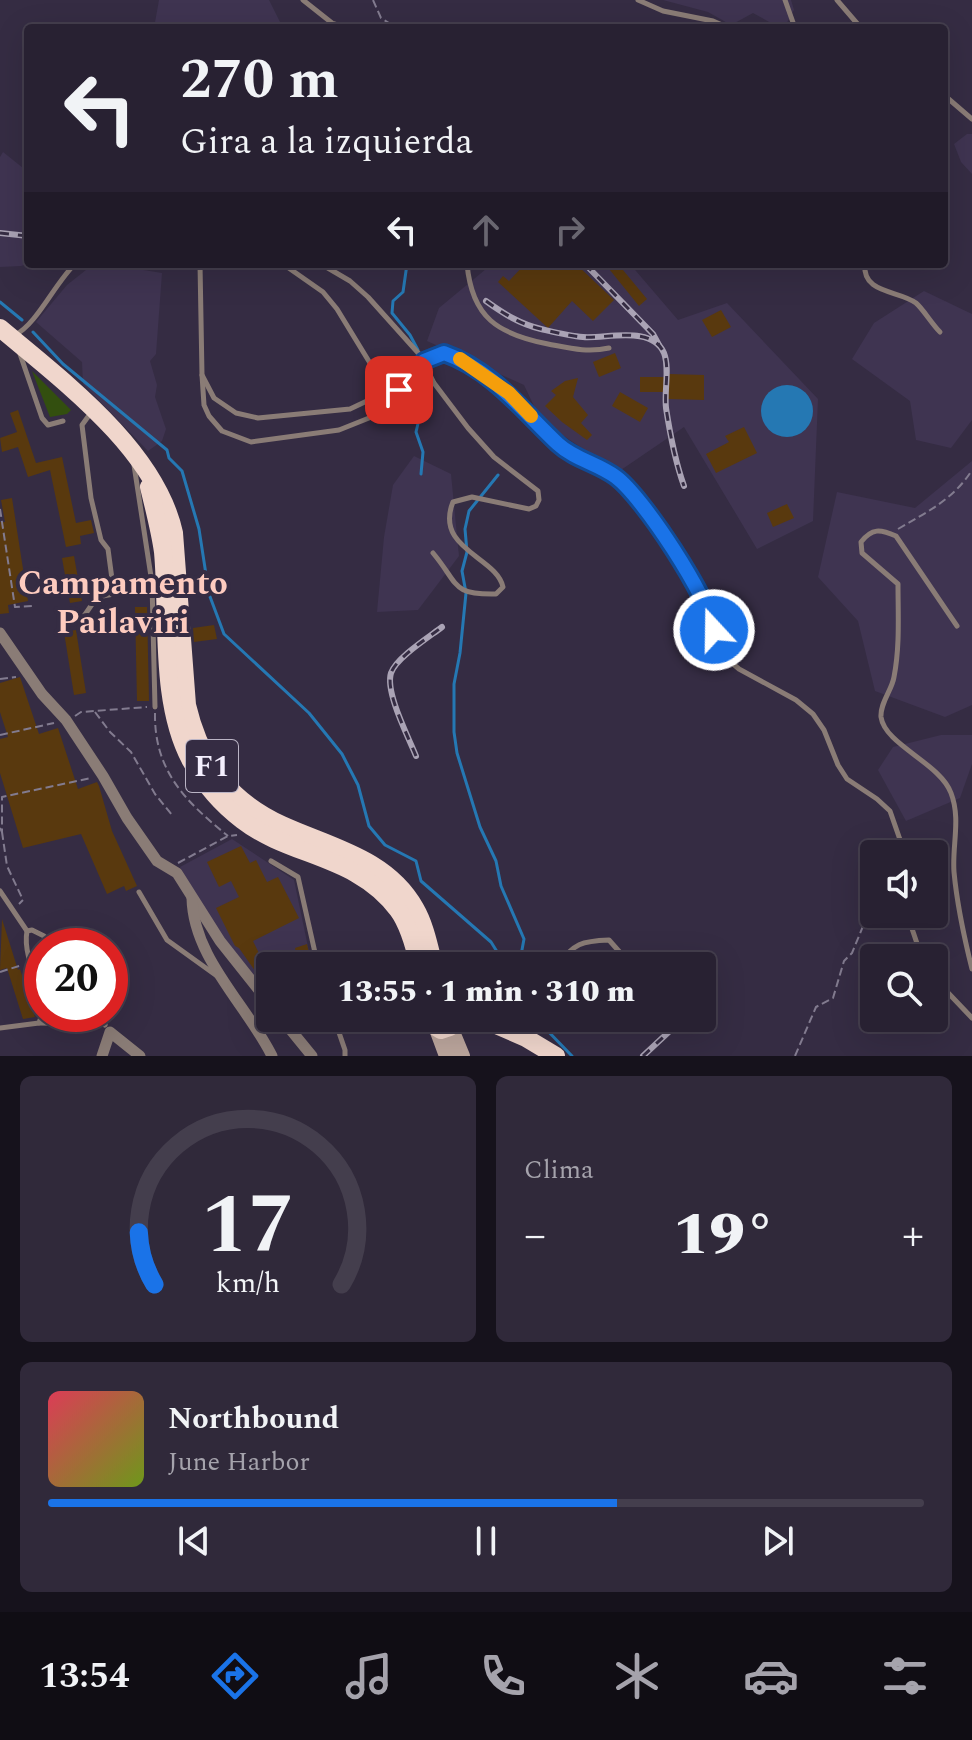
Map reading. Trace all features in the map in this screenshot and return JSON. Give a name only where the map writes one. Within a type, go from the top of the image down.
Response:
[{"type":"highway","name":"F1","points":[[7,337],[93,410],[131,450],[160,490],[172,523],[187,705],[205,756],[222,783],[247,805],[281,825],[362,857],[390,877],[415,906],[431,952]]},
{"type":"highway","name":"F1","points":[[143,465],[162,550],[176,723],[191,760],[214,794],[243,821],[355,872],[377,887],[400,912],[416,952]]},
{"type":"highway","points":[[503,1032],[527,1047],[556,1056]]},
{"type":"main road","points":[[444,1032],[447,1056]]},
{"type":"main road","points":[[448,1032],[462,1056]]},
{"type":"street","points":[[0,633],[66,720],[157,861],[177,873],[220,941],[256,986]]},
{"type":"street","points":[[192,898],[193,915],[210,957],[261,1032],[272,1056]]},
{"type":"street","points":[[102,1056],[107,1032]]},
{"type":"street","points":[[113,1032],[140,1056]]},
{"type":"street","points":[[292,1032],[312,1056]]},
{"type":"lane","points":[[303,0],[335,24]]},
{"type":"lane","points":[[638,0],[663,11],[720,24]]},
{"type":"lane","points":[[785,0],[794,24]]},
{"type":"lane","points":[[837,0],[858,24]]},
{"type":"lane","points":[[948,98],[972,119]]},
{"type":"lane","points":[[63,421],[48,425],[42,418],[7,337],[24,331],[71,268]]},
{"type":"lane","points":[[200,268],[204,405],[222,431],[251,442],[339,430],[379,414],[424,361],[444,353],[461,359],[509,393],[561,447],[614,475],[630,489],[696,584],[725,657],[739,669],[796,700],[813,714],[847,779],[890,811],[900,840]]},
{"type":"lane","points":[[202,375],[214,398],[236,413],[258,418],[350,409],[369,400],[375,388],[373,368],[323,292],[289,268]]},
{"type":"lane","points":[[328,268],[350,281],[368,297],[424,361],[434,383],[468,428],[494,457],[538,491],[539,500],[536,506],[529,509],[472,497],[453,502],[449,518],[455,535],[467,552],[496,571],[503,587],[496,594],[466,593],[455,587],[433,553]]},
{"type":"lane","points":[[468,268],[473,295],[480,308],[514,337],[572,350],[609,348]]},
{"type":"lane","points":[[865,268],[869,282],[882,291],[916,304],[940,332]]},
{"type":"lane","points":[[65,619],[84,616],[97,597],[114,594],[108,549],[101,540],[91,498],[82,425],[93,410]]},
{"type":"lane","points":[[131,450],[152,583],[155,707]]},
{"type":"lane","points":[[957,626],[896,536],[880,530],[868,533],[861,542],[862,553],[898,584],[895,669],[881,717],[886,728],[910,753],[937,771],[951,791],[957,821],[954,869],[972,969]]},
{"type":"lane","points":[[271,861],[298,877],[315,952]]},
{"type":"lane","points":[[0,891],[25,928]]},
{"type":"lane","points":[[139,892],[167,940],[228,984]]},
{"type":"lane","points":[[570,952],[585,941],[609,940],[620,952]]},
{"type":"lane","points":[[948,993],[972,1018]]},
{"type":"lane","points":[[0,1028],[24,1025]]},
{"type":"lane","points":[[339,1032],[345,1056]]},
{"type":"path","points":[[373,0],[381,18],[389,24]]},
{"type":"path","points":[[890,534],[944,502],[961,488],[972,470]]},
{"type":"path","points":[[0,509],[15,607],[32,606]]},
{"type":"path","points":[[0,679],[29,675]]},
{"type":"path","points":[[0,735],[66,720],[81,712],[155,707],[155,734],[173,783],[194,809],[228,836]]},
{"type":"path","points":[[94,711],[131,752],[155,794],[172,815]]},
{"type":"path","points":[[14,909],[23,900],[7,866],[1,830],[2,797],[103,776]]},
{"type":"path","points":[[169,868],[228,836],[239,835]]},
{"type":"path","points":[[795,1056],[816,1007],[833,998],[844,961],[852,953],[862,928]]},
{"type":"path","points":[[0,972],[24,964]]},
{"type":"shaded area","points":[[159,0],[269,0],[281,24],[155,24]]},
{"type":"shaded area","points":[[663,0],[791,0],[794,10],[786,24],[773,24],[753,13],[729,24],[708,12]]},
{"type":"shaded area","points":[[967,134],[972,134],[972,174],[961,162],[954,144]]},
{"type":"shaded area","points":[[3,152],[24,169],[24,265],[21,266],[0,267],[0,157]]},
{"type":"shaded area","points":[[131,268],[162,273],[156,354],[150,361],[157,385],[155,397],[166,429],[162,441],[148,451],[83,384],[82,362],[36,322],[67,285],[86,270]]},
{"type":"shaded area","points":[[487,268],[633,268],[678,320],[727,303],[818,399],[813,521],[757,549],[684,427],[618,472],[541,421],[524,385],[427,341],[439,308]]},
{"type":"shaded area","points":[[924,291],[972,314],[972,420],[951,448],[916,440],[910,401],[852,359],[874,323]]},
{"type":"shaded area","points":[[414,456],[451,474],[459,556],[418,610],[377,612],[384,537],[393,485]]},
{"type":"shaded area","points":[[972,461],[972,705],[945,717],[875,691],[858,621],[818,577],[837,492],[915,508]]},
{"type":"shaded area","points":[[941,735],[972,735],[972,764],[960,798],[906,821],[878,770],[893,747]]},
{"type":"shaded area","points":[[232,839],[294,880],[309,952],[256,952],[256,979],[209,918],[180,867]]},
{"type":"green space","points":[[32,371],[71,410],[67,414],[50,417]]},
{"type":"water","points":[[787,385],[805,393],[813,411],[805,429],[787,437],[769,429],[761,411],[769,393]]},
{"type":"building","points":[[521,268],[580,268],[614,300],[593,321],[572,301],[548,328],[498,282],[503,276],[509,281]]},
{"type":"building","points":[[608,268],[621,268],[647,299],[639,306]]},
{"type":"building","points":[[721,310],[731,327],[712,337],[702,320]]},
{"type":"building","points":[[615,353],[621,368],[599,377],[593,362]]},
{"type":"building","points":[[669,374],[704,375],[704,400],[668,399],[668,392],[640,392],[640,377],[669,377]]},
{"type":"building","points":[[578,378],[573,397],[588,415],[581,423],[592,435],[587,440],[545,406],[556,395],[551,391],[565,381]]},
{"type":"building","points":[[620,392],[648,408],[640,422],[612,406]]},
{"type":"building","points":[[18,410],[36,463],[62,457],[76,523],[91,520],[94,533],[80,536],[81,544],[66,547],[50,470],[28,477],[18,447],[2,452],[0,438],[17,432],[10,413]]},
{"type":"building","points":[[744,427],[757,453],[716,473],[706,454],[729,442],[725,436]]},
{"type":"building","points":[[12,498],[28,601],[8,605],[9,613],[0,614],[0,522],[5,522],[1,500]]},
{"type":"building","points":[[787,504],[794,518],[773,527],[767,513]]},
{"type":"building","points":[[74,556],[82,601],[70,603],[62,558]]},
{"type":"building","points":[[135,607],[147,607],[149,701],[137,701]]},
{"type":"building","points":[[214,625],[217,639],[194,642],[193,628]]},
{"type":"building","points":[[76,630],[86,693],[74,695],[64,632]]},
{"type":"building","points":[[20,677],[39,734],[58,728],[78,789],[97,782],[112,831],[137,886],[126,891],[124,886],[107,894],[81,834],[23,848],[0,773],[0,739],[8,737],[0,712],[0,683]]},
{"type":"building","points":[[241,846],[250,863],[256,860],[267,882],[278,877],[299,918],[253,941],[258,952],[256,972],[235,946],[216,908],[239,897],[231,881],[219,887],[207,862]]},
{"type":"building","points":[[2,919],[24,982],[24,1019],[7,968],[0,970]]},
{"type":"building","points":[[307,944],[309,952],[296,952],[295,948]]},
{"type":"waterway","points":[[406,268],[403,292],[393,301],[392,313],[418,350]]},
{"type":"waterway","points":[[0,302],[22,320]]},
{"type":"waterway","points":[[33,332],[63,364],[167,450],[169,458],[182,471],[199,529],[209,594],[224,634],[309,713],[342,754],[358,785],[369,826],[385,845],[416,861],[421,881],[491,942],[497,952]]},
{"type":"waterway","points":[[421,474],[423,452],[416,432],[426,390],[424,368]]},
{"type":"waterway","points":[[498,475],[469,511],[465,529],[467,552],[462,571],[466,593],[454,684],[454,732],[457,753],[480,827],[496,861],[501,886],[524,939],[522,952]]},
{"type":"waterway","points":[[549,1032],[572,1056]]},
{"type":"railway","points":[[0,233],[24,236]]},
{"type":"railway","points":[[589,268],[653,334],[659,345]]},
{"type":"railway","points":[[486,301],[512,318],[541,329],[583,337],[639,336],[658,344],[666,359],[666,408],[684,486]]},
{"type":"railway","points":[[416,756],[394,702],[391,673],[406,654],[442,627]]},
{"type":"railway","points":[[643,1056],[669,1032]]},
{"type":"slow traffic","points":[[460,359],[509,393],[531,416]]},
{"type":"district","name":"Campamento Pailaviri","points":[[123,602]]},
{"type":"route","points":[[399,390],[424,361],[444,353],[461,359],[509,393],[561,447],[614,475],[630,489],[696,584],[714,630]]}]
